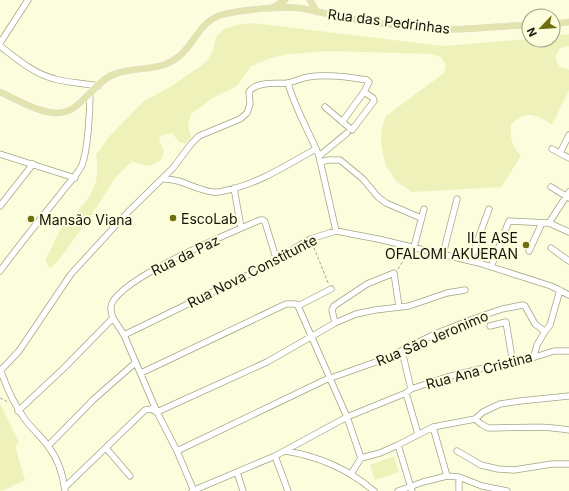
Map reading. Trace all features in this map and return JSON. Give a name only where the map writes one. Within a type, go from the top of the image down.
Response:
[{"type":"main road","points":[[271,9],[285,0]]},
{"type":"main road","points":[[299,6],[306,0]]},
{"type":"main road","points":[[310,0],[317,12]]},
{"type":"main road","name":"Rua das Pedrinhas","points":[[0,92],[39,109],[53,113],[68,111],[113,74],[158,67],[172,61],[186,50],[203,26],[216,17],[233,12],[299,6],[317,12],[369,22],[434,29],[457,30],[521,26]]},
{"type":"street","points":[[28,0],[0,44],[23,63],[45,76],[56,80],[98,86]]},
{"type":"street","points":[[65,489],[64,479],[60,467],[48,446],[18,411],[0,370],[19,351],[71,274],[128,212],[163,179],[196,139],[243,117],[250,109],[249,92],[252,88],[265,84],[288,83],[312,76],[357,78],[367,80],[368,82],[364,92],[342,122]]},
{"type":"street","points":[[288,83],[295,105],[320,159],[336,231]]},
{"type":"street","points":[[320,159],[349,131],[353,129],[374,101],[373,98],[364,92]]},
{"type":"street","points":[[0,271],[63,190],[75,178],[84,160],[90,93]]},
{"type":"street","points":[[325,107],[342,122],[349,131]]},
{"type":"street","points":[[560,153],[569,135]]},
{"type":"street","points":[[163,179],[179,181],[196,188],[213,192],[234,188],[257,180],[316,148]]},
{"type":"street","points":[[552,149],[569,158]]},
{"type":"street","points":[[0,154],[75,178]]},
{"type":"street","points":[[320,159],[340,160],[363,179],[382,200],[421,218]]},
{"type":"street","points":[[0,206],[33,164]]},
{"type":"street","points":[[549,223],[568,196],[551,187]]},
{"type":"street","points":[[234,188],[241,228]]},
{"type":"street","points":[[443,254],[457,199]]},
{"type":"street","points":[[414,247],[424,209]]},
{"type":"street","points":[[470,261],[489,209]]},
{"type":"street","name":"Rua da Paz","points":[[113,318],[111,312],[113,302],[121,293],[138,279],[260,220],[264,220],[276,258]]},
{"type":"street","points":[[491,267],[509,221],[549,223],[569,232]]},
{"type":"street","points":[[530,251],[542,223]]},
{"type":"street","name":"Rua Nova Constitunte","points":[[124,335],[258,270],[310,239],[336,231],[407,245],[470,261],[551,286],[569,295]]},
{"type":"street","points":[[551,248],[569,261]]},
{"type":"street","points":[[335,324],[332,310],[334,306],[368,284],[394,274],[399,307]]},
{"type":"street","points":[[298,306],[331,289]]},
{"type":"street","points":[[157,412],[267,362],[335,324],[362,313],[424,302],[447,293],[465,290]]},
{"type":"street","points":[[534,356],[537,345],[550,325],[560,290]]},
{"type":"street","points":[[141,373],[286,304],[294,304],[298,306],[312,337],[347,418],[361,458]]},
{"type":"street","name":"Rua São Jeronimo","points":[[177,451],[330,379],[386,358],[437,333],[473,318],[502,309],[523,305],[527,308],[535,324],[543,330],[544,333]]},
{"type":"street","points":[[18,411],[64,368],[113,318],[124,335],[157,412],[177,451],[193,491]]},
{"type":"street","points":[[490,326],[506,322],[513,364]]},
{"type":"street","name":"Rua Ana Cristina","points":[[193,491],[275,456],[347,418],[408,391],[447,377],[480,369],[513,364],[554,350],[569,351]]},
{"type":"street","points":[[402,351],[408,391],[418,434]]},
{"type":"street","points":[[48,446],[94,399],[135,363]]},
{"type":"street","points":[[351,474],[361,458],[380,453],[433,427],[475,419],[482,412],[500,404],[569,396]]},
{"type":"street","points":[[65,489],[145,410],[151,409],[157,412]]},
{"type":"street","points":[[475,419],[488,428],[542,426],[569,430]]},
{"type":"street","points":[[433,427],[447,476]]},
{"type":"street","points":[[398,445],[410,489]]},
{"type":"street","points":[[106,448],[130,476]]},
{"type":"street","points":[[284,451],[302,453],[316,458],[351,474],[374,491]]},
{"type":"street","points":[[457,451],[481,465],[498,469],[514,470],[552,464],[569,464]]},
{"type":"street","points":[[275,456],[288,491]]},
{"type":"street","points":[[237,472],[243,491]]},
{"type":"street","points":[[398,491],[410,489],[433,478],[447,476],[459,477],[482,486],[507,491]]},
{"type":"street","points":[[459,477],[460,491]]},
{"type":"path","points":[[310,239],[331,289]]},
{"type":"path","points":[[394,274],[403,261],[407,245]]},
{"type":"path","points":[[0,398],[8,402],[13,401]]},
{"type":"green space","points":[[252,23],[444,46],[521,40],[521,48],[560,48],[555,58],[560,67],[569,70],[569,90],[552,125],[536,116],[526,115],[516,120],[511,125],[512,142],[521,156],[501,187],[412,192],[396,181],[385,164],[381,142],[382,128],[386,116],[444,73],[446,66],[442,58],[433,54],[329,51],[288,54],[268,59],[251,66],[237,86],[214,97],[191,114],[188,125],[191,137],[185,143],[179,142],[172,133],[160,136],[159,141],[164,150],[162,159],[151,165],[132,161],[115,178],[91,216],[58,261],[50,268],[45,261],[60,230],[80,209],[94,188],[97,174],[96,155],[109,137],[144,101],[172,86],[206,62],[213,51],[216,37],[224,29],[236,25]]},
{"type":"green space","points":[[569,34],[569,46],[561,48],[561,35]]},
{"type":"green space","points":[[0,403],[19,443],[15,446],[25,480],[2,491],[0,491]]},
{"type":"green space","points":[[394,456],[399,472],[375,480],[370,465]]},
{"type":"place","name":"EscoLab","points":[[173,218]]},
{"type":"place","name":"Mansão Viana","points":[[31,219]]},
{"type":"place","name":"ILE ASE OFALOMI AKUERAN","points":[[526,245]]}]
